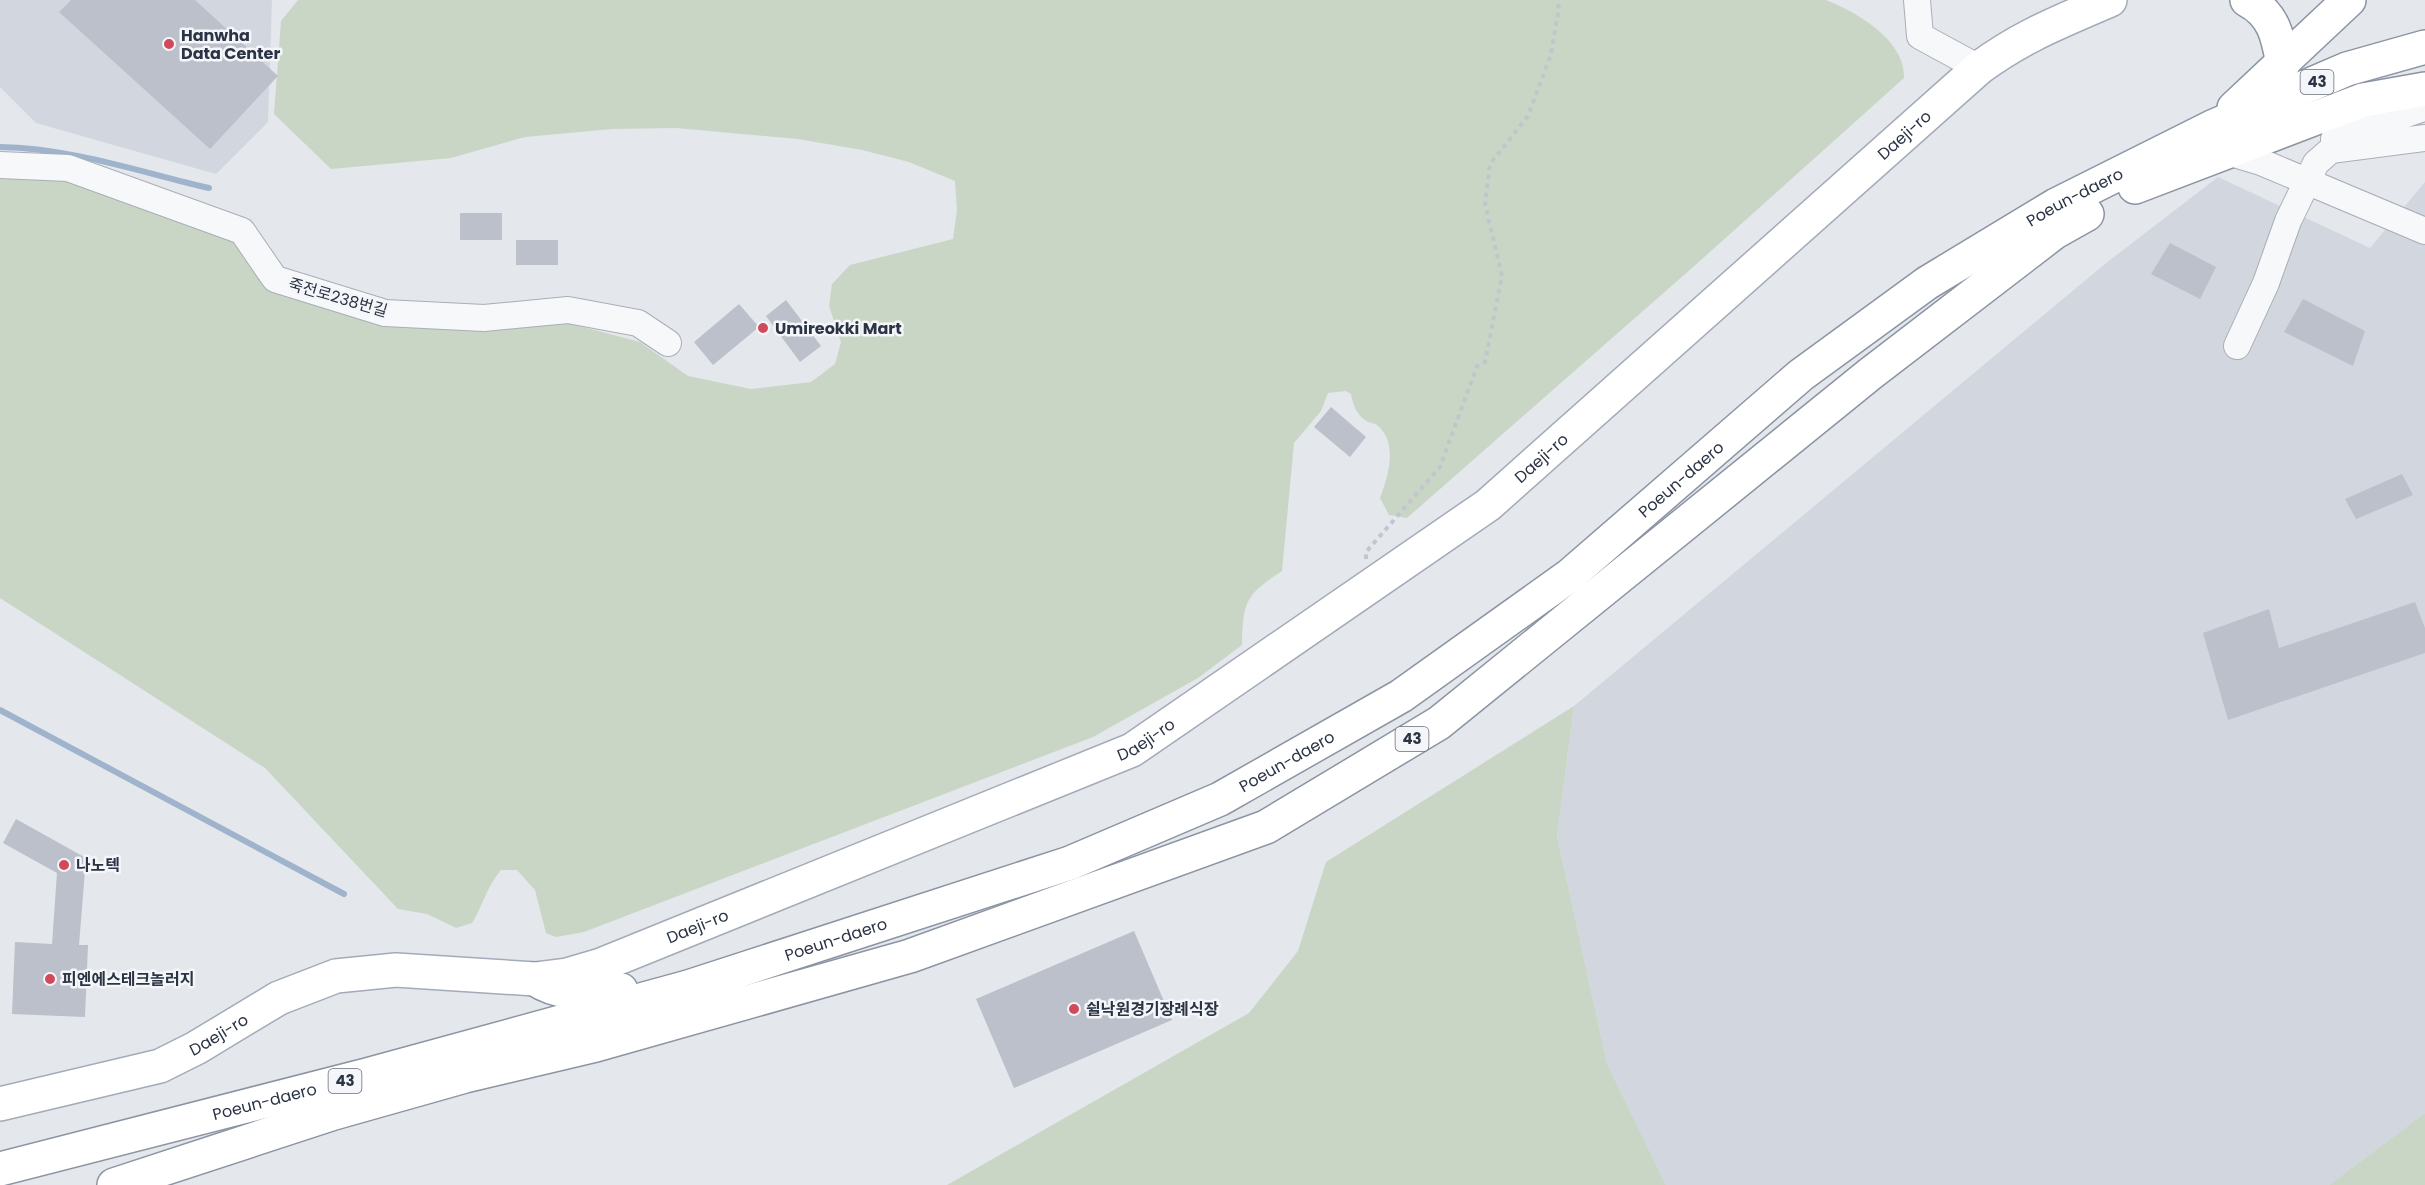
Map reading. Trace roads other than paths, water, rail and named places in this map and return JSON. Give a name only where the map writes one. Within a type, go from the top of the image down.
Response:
[{"type":"main road","name":"Daeji-ro","points":[[0,1104],[160,1066],[196,1048],[279,998],[336,976],[396,970],[536,980],[567,975],[601,965],[1132,750],[1488,505],[1979,68],[2011,45],[2040,29],[2110,0]]},
{"type":"main road","points":[[2247,0],[2258,6],[2276,28],[2283,64]]},
{"type":"main road","points":[[2220,140],[2283,64],[2349,0]]},
{"type":"main road","name":"Poeun-daero","points":[[114,1185],[334,1113],[465,1076],[596,1045],[910,956],[1266,827],[1439,723],[1870,374],[2055,232],[2347,69],[2425,47]]},
{"type":"main road","points":[[2220,140],[2424,111]]},
{"type":"main road","name":"Poeun-daero","points":[[0,1169],[367,1075],[688,987],[1070,863],[1220,799],[1401,696],[1569,576],[1801,375],[1927,283],[2056,205],[2220,140]]},
{"type":"main road","points":[[536,980],[548,988],[576,993],[688,987]]},
{"type":"main road","points":[[188,1185],[403,1104],[465,1076]]},
{"type":"street","points":[[1917,0],[1920,36],[1979,68]]},
{"type":"street","points":[[2237,346],[2307,182],[2315,151],[2326,142],[2424,111]]},
{"type":"street","points":[[2220,140],[2261,162],[2425,231]]},
{"type":"street","name":"죽전로238번길","points":[[0,165],[68,168],[242,231],[275,279],[385,313],[484,318],[568,310],[638,323],[668,343]]},
{"type":"waterway","points":[[0,147],[27,148],[79,156],[209,188]]},
{"type":"waterway","points":[[0,710],[344,894]]},
{"type":"place","name":"Hanwha Data Center","points":[[169,44]]},
{"type":"place","name":"Umireokki Mart","points":[[763,328]]},
{"type":"place","name":"나노텍","points":[[64,865]]},
{"type":"place","name":"피엔에스테크놀러지","points":[[50,979]]},
{"type":"place","name":"쉴낙원경기장례식장","points":[[1074,1009]]}]
